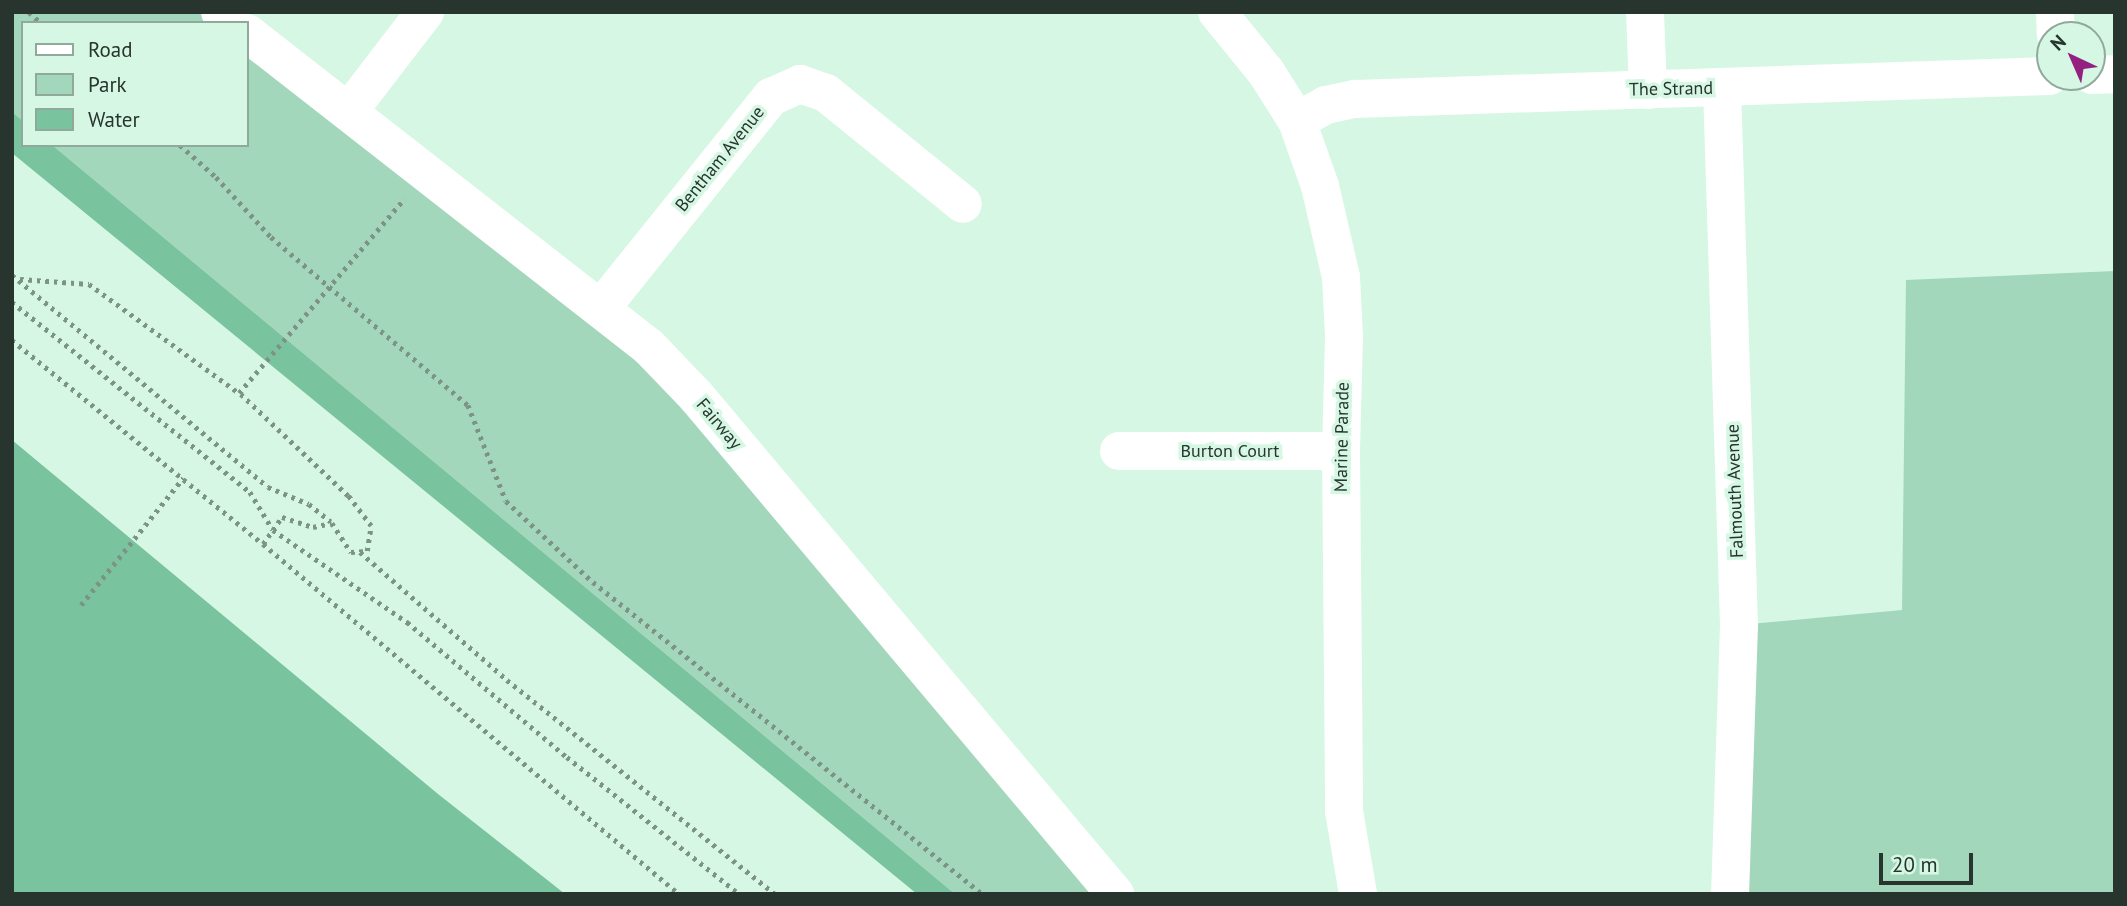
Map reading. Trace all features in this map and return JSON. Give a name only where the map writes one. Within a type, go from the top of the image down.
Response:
[{"type":"street","points":[[349,111],[425,12]]},
{"type":"street","name":"Marine Parade","points":[[1217,12],[1266,72],[1297,121],[1320,186],[1340,277],[1344,336],[1341,451],[1344,811],[1358,894]]},
{"type":"street","points":[[1644,12],[1648,89]]},
{"type":"street","name":"Fairway","points":[[248,34],[602,307],[649,347],[696,396],[1115,894]]},
{"type":"street","name":"The Strand","points":[[1297,121],[1326,105],[1354,99],[2036,77]]},
{"type":"street","name":"Bentham Avenue","points":[[602,307],[771,97],[800,84],[826,93],[963,204]]},
{"type":"street","name":"Falmouth Avenue","points":[[1722,88],[1739,625],[1730,894]]},
{"type":"street","name":"Burton Court","points":[[1119,451],[1341,451]]},
{"type":"path","points":[[182,147],[216,177],[271,237],[468,405],[506,501],[593,582],[982,894]]},
{"type":"path","points":[[239,393],[427,171]]},
{"type":"path","points":[[12,275],[268,487],[309,504],[332,523],[351,552],[366,551],[371,526],[348,496],[239,393],[89,284],[18,279]]},
{"type":"path","points":[[12,302],[250,492],[273,530],[407,622],[567,757],[739,894]]},
{"type":"path","points":[[12,340],[263,544],[679,894]]},
{"type":"path","points":[[81,605],[183,478]]},
{"type":"path","points":[[263,544],[282,517],[313,527],[332,523]]},
{"type":"path","points":[[360,552],[506,680],[775,894]]},
{"type":"green space","points":[[12,12],[220,12],[231,21],[21,21],[21,119],[12,112]]},
{"type":"green space","points":[[248,34],[602,307],[1115,894],[955,894],[54,147],[248,147]]},
{"type":"green space","points":[[2115,271],[2115,894],[1730,894],[1739,625],[1902,610],[1906,280]]},
{"type":"water","points":[[12,112],[21,119],[21,147],[54,147],[955,894],[917,894],[12,153]]},
{"type":"water","points":[[12,440],[438,794],[565,894],[12,894]]}]
